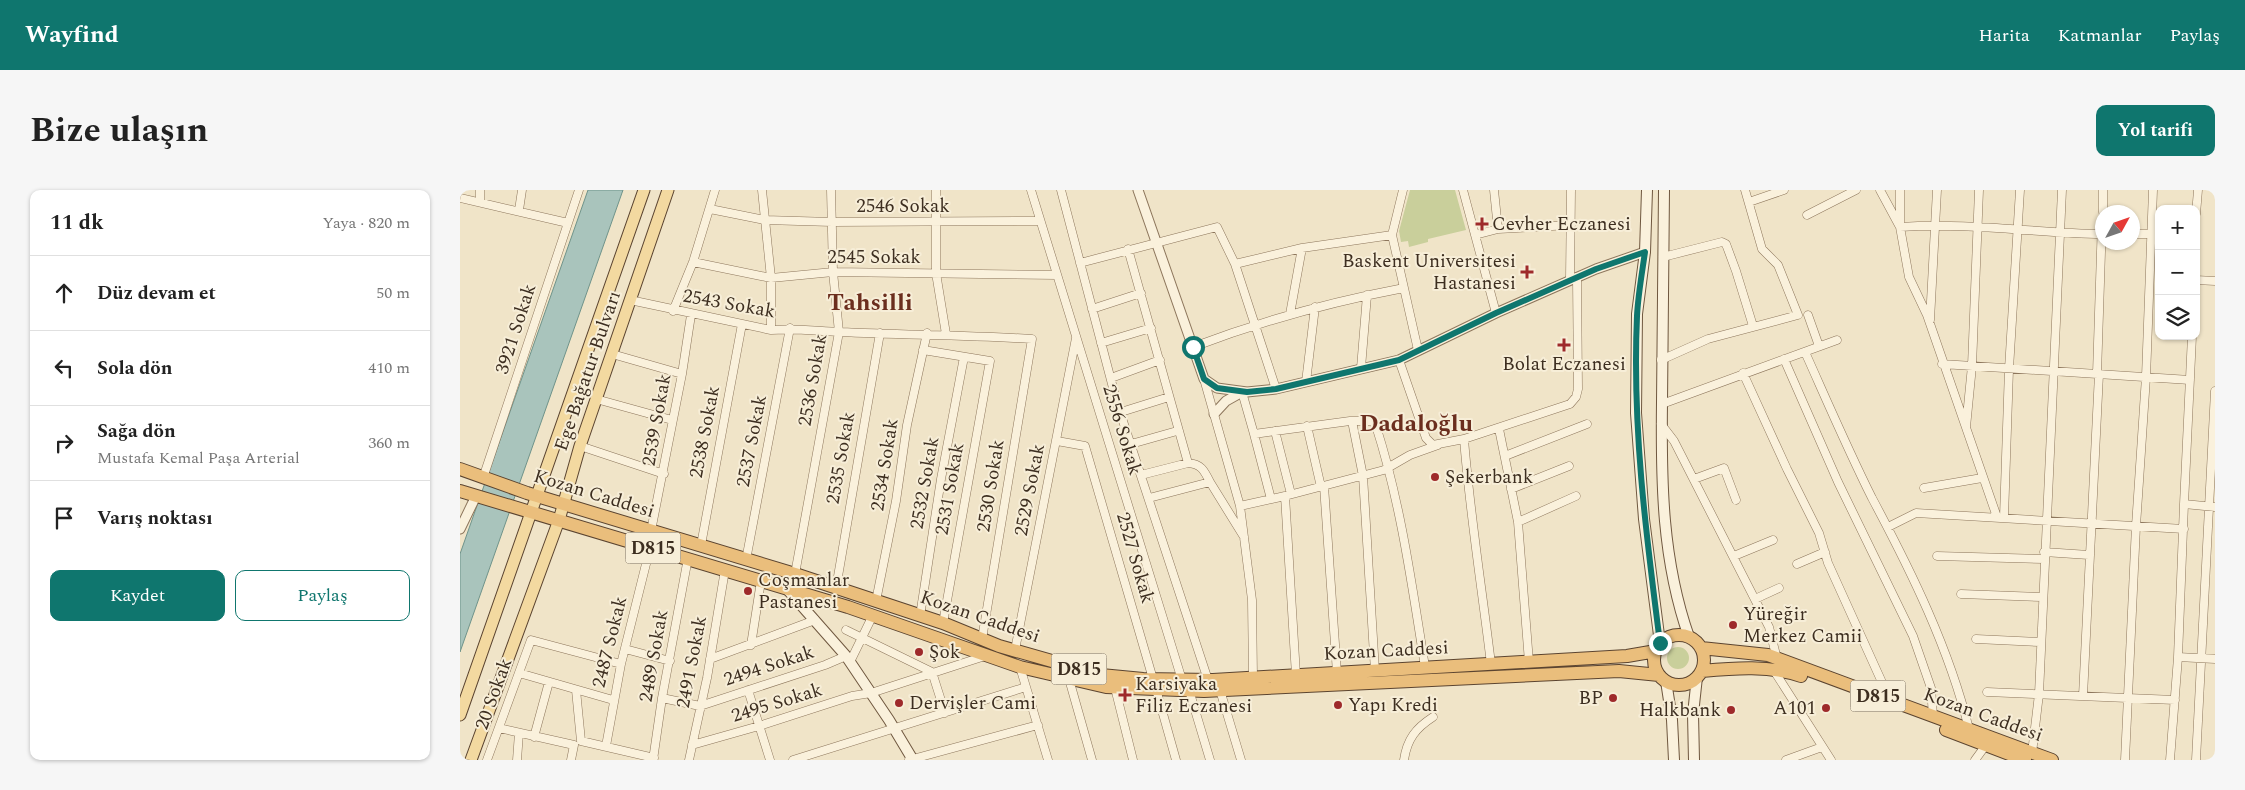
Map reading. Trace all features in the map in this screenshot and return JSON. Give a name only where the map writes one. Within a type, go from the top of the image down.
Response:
[{"type":"highway","name":"Kozan Caddesi","points":[[460,469],[532,495],[796,574],[943,623],[1015,650],[1101,675],[1154,684]]},
{"type":"highway","name":"Kozan Caddesi","points":[[460,491],[761,580],[873,616],[1020,667],[1115,688],[1154,684],[1186,685],[1220,690],[1620,671],[1663,678]]},
{"type":"highway","points":[[791,590],[801,587],[796,574]]},
{"type":"highway","points":[[1674,636],[1689,637],[1701,648],[1704,655],[1700,674],[1682,685],[1663,678],[1654,659],[1658,647],[1674,636]]},
{"type":"highway","name":"Kozan Caddesi","points":[[1186,685],[1208,680],[1627,656],[1658,647]]},
{"type":"highway","name":"Kozan Caddesi","points":[[1701,648],[1768,655],[1775,664],[1788,671],[1986,745],[2052,760]]},
{"type":"highway","name":"Kozan Caddesi","points":[[1700,674],[1728,668],[1775,664],[1890,700],[1969,729],[2028,756]]},
{"type":"main road","name":"Ege Bağatur Bulvarı","points":[[460,715],[525,511],[644,190]]},
{"type":"main road","name":"Ege Bağatur Bulvarı","points":[[471,760],[559,520],[580,446],[668,190]]},
{"type":"main road","points":[[1647,190],[1645,252],[1637,314],[1636,413],[1644,519],[1658,647]]},
{"type":"main road","points":[[1664,190],[1661,360],[1663,492],[1669,563],[1677,603],[1689,637]]},
{"type":"main road","points":[[791,590],[848,659],[912,760]]},
{"type":"main road","points":[[1694,760],[1693,714],[1700,674]]},
{"type":"main road","points":[[1663,678],[1672,720],[1674,760]]},
{"type":"street","points":[[480,190],[480,202]]},
{"type":"street","points":[[519,210],[522,190]]},
{"type":"street","name":"3921 Sokak","points":[[483,478],[579,190]]},
{"type":"street","points":[[673,311],[694,262],[715,190]]},
{"type":"street","points":[[762,190],[771,278],[771,330]]},
{"type":"street","name":"2536 Sokak","points":[[796,574],[839,332],[833,272],[831,190]]},
{"type":"street","points":[[936,190],[936,274],[946,334]]},
{"type":"street","name":"2556 Sokak","points":[[1031,190],[1210,760]]},
{"type":"street","points":[[1061,190],[1120,412],[1208,680]]},
{"type":"street","points":[[1138,190],[1204,379],[1240,506],[1252,600],[1253,678]]},
{"type":"street","points":[[1402,190],[1392,235],[1418,350]]},
{"type":"street","points":[[1463,190],[1496,313]]},
{"type":"street","points":[[1494,190],[1498,229]]},
{"type":"street","points":[[1240,506],[1384,470],[1410,455],[1438,445],[1464,440],[1570,404],[1576,397],[1578,389],[1571,190]]},
{"type":"street","points":[[1661,360],[1708,339],[1798,315],[1778,265],[1762,249],[1745,190]]},
{"type":"street","points":[[1749,202],[1784,190]]},
{"type":"street","points":[[1807,215],[1856,190]]},
{"type":"street","points":[[1880,190],[1900,227]]},
{"type":"street","points":[[1900,190],[1900,227],[1909,277],[1930,324],[1982,478],[2001,517]]},
{"type":"street","points":[[1930,324],[1937,190]]},
{"type":"street","points":[[1966,431],[1972,366],[1979,190]]},
{"type":"street","points":[[2001,517],[2020,190]]},
{"type":"street","points":[[2028,756],[2038,694],[2062,190]]},
{"type":"street","points":[[2103,205],[2104,190]]},
{"type":"street","points":[[2125,760],[2136,526],[2155,234],[2153,190]]},
{"type":"street","points":[[2197,205],[2198,190]]},
{"type":"street","points":[[460,198],[519,210],[568,223]]},
{"type":"street","name":"2546 Sokak","points":[[710,209],[765,220],[832,222],[1040,221]]},
{"type":"street","points":[[1475,234],[1498,229],[1571,225]]},
{"type":"street","points":[[1900,227],[1935,225],[2095,234]]},
{"type":"street","points":[[1080,263],[1218,227],[1235,264],[1276,389]]},
{"type":"street","points":[[2140,234],[2155,234]]},
{"type":"street","points":[[1235,264],[1302,248],[1392,235]]},
{"type":"street","points":[[1663,257],[1722,242],[1726,244],[1753,326]]},
{"type":"street","points":[[1290,314],[1302,248]]},
{"type":"street","points":[[1128,249],[1160,360],[1177,431],[1188,463]]},
{"type":"street","points":[[2083,696],[2092,524],[2102,250]]},
{"type":"street","points":[[1204,379],[1217,388],[1242,392],[1276,389],[1399,360],[1496,313],[1573,279],[1645,252]]},
{"type":"street","name":"2545 Sokak","points":[[694,262],[771,278],[833,272],[1057,275]]},
{"type":"street","points":[[2200,280],[2215,281]]},
{"type":"street","points":[[1193,347],[1254,324],[1314,307],[1404,288]]},
{"type":"street","points":[[1092,308],[1141,293]]},
{"type":"street","points":[[1361,368],[1366,295]]},
{"type":"street","name":"2543 Sokak","points":[[630,300],[691,315],[771,330],[790,328],[839,332],[927,333],[1032,339]]},
{"type":"street","points":[[1306,382],[1314,307]]},
{"type":"street","name":"2539 Sokak","points":[[651,531],[664,474],[691,315]]},
{"type":"street","points":[[1808,316],[1819,346]]},
{"type":"street","name":"2538 Sokak","points":[[700,545],[742,324]]},
{"type":"street","name":"2537 Sokak","points":[[746,560],[790,328]]},
{"type":"street","points":[[1102,343],[1151,328]]},
{"type":"street","name":"2535 Sokak","points":[[836,588],[880,333]]},
{"type":"street","name":"2534 Sokak","points":[[876,601],[896,501],[907,426],[927,333]]},
{"type":"street","name":"2529 Sokak","points":[[1015,650],[1076,336]]},
{"type":"street","name":"2530 Sokak","points":[[982,639],[1032,339]]},
{"type":"street","points":[[1662,404],[1837,340]]},
{"type":"street","points":[[2170,760],[2178,657],[2192,340]]},
{"type":"street","points":[[923,350],[964,356]]},
{"type":"street","points":[[1805,352],[1840,430],[1897,543],[1959,689],[1969,729]]},
{"type":"street","points":[[612,354],[682,374]]},
{"type":"street","name":"2531 Sokak","points":[[943,623],[990,361],[964,356]]},
{"type":"street","name":"2532 Sokak","points":[[920,616],[941,479],[964,356]]},
{"type":"street","points":[[1784,359],[1838,482],[1912,636],[1931,688],[1933,716]]},
{"type":"street","points":[[1111,378],[1160,360]]},
{"type":"street","points":[[1399,360],[1426,438],[1433,445],[1438,445]]},
{"type":"street","points":[[1942,364],[2190,380]]},
{"type":"street","points":[[1743,373],[1819,533],[1825,552],[1890,700]]},
{"type":"street","points":[[2196,760],[2213,507],[2215,391]]},
{"type":"street","points":[[1214,414],[1226,401],[1242,392]]},
{"type":"street","points":[[1242,392],[1271,499]]},
{"type":"street","points":[[1120,412],[1169,397]]},
{"type":"street","points":[[596,399],[672,420]]},
{"type":"street","points":[[1254,434],[1352,421],[1372,421],[1376,426],[1389,466],[1412,584],[1425,667]]},
{"type":"street","points":[[1352,421],[1362,476],[1375,671]]},
{"type":"street","points":[[1661,423],[1674,441],[1755,599],[1773,638],[1775,664],[1830,760]]},
{"type":"street","points":[[1505,456],[1587,424]]},
{"type":"street","points":[[1308,426],[1322,486],[1337,673]]},
{"type":"street","points":[[1499,429],[1518,522],[1529,662]]},
{"type":"street","points":[[1131,444],[1177,431]]},
{"type":"street","points":[[1275,431],[1288,495],[1296,675]]},
{"type":"street","points":[[1464,440],[1471,514],[1480,566],[1491,664]]},
{"type":"street","name":"2527 Sokak","points":[[1057,441],[1085,446],[1176,760]]},
{"type":"street","points":[[580,446],[664,474]]},
{"type":"street","points":[[1141,475],[1188,463],[1198,464],[1203,469],[1245,539]]},
{"type":"street","points":[[1511,489],[1569,466]]},
{"type":"street","points":[[1694,479],[1724,468],[1736,500]]},
{"type":"street","points":[[1924,488],[1982,478]]},
{"type":"street","points":[[1149,498],[1210,482]]},
{"type":"street","points":[[460,529],[476,496]]},
{"type":"street","points":[[1518,522],[1576,496]]},
{"type":"street","points":[[2184,504],[2213,507]]},
{"type":"street","points":[[1888,527],[1916,512],[2184,530]]},
{"type":"street","points":[[1734,556],[1773,540]]},
{"type":"street","name":"2487 Sokak","points":[[606,746],[613,700],[624,649],[650,548]]},
{"type":"street","points":[[1797,564],[1825,552]]},
{"type":"street","points":[[1937,556],[2090,555]]},
{"type":"street","name":"2489 Sokak","points":[[654,759],[662,698],[688,558]]},
{"type":"street","name":"2491 Sokak","points":[[689,760],[710,660],[725,570]]},
{"type":"street","points":[[750,645],[761,580]]},
{"type":"street","points":[[1755,599],[1779,588]]},
{"type":"street","points":[[1961,594],[2042,597]]},
{"type":"street","points":[[848,659],[862,638],[873,616]]},
{"type":"street","points":[[710,660],[815,620]]},
{"type":"street","points":[[846,630],[932,672],[945,713]]},
{"type":"street","points":[[1976,639],[2040,642]]},
{"type":"street","name":"20 Sokak","points":[[490,760],[499,728],[531,640],[621,664]]},
{"type":"street","points":[[624,649],[670,661]]},
{"type":"street","name":"2495 Sokak","points":[[692,745],[852,696],[871,693],[987,656]]},
{"type":"street","points":[[2178,657],[2215,659]]},
{"type":"street","name":"2494 Sokak","points":[[700,706],[848,659]]},
{"type":"street","points":[[1020,667],[1048,760]]},
{"type":"street","points":[[519,673],[613,700]]},
{"type":"street","points":[[1069,679],[1092,760]]},
{"type":"street","points":[[534,737],[549,682]]},
{"type":"street","points":[[793,760],[883,730],[894,729],[1026,687]]},
{"type":"street","points":[[1115,688],[1133,760]]},
{"type":"street","points":[[571,760],[577,743],[576,690]]},
{"type":"street","points":[[748,690],[770,760]]},
{"type":"street","points":[[1220,690],[1240,760]]},
{"type":"street","points":[[1987,692],[2175,700]]},
{"type":"street","points":[[662,698],[700,706]]},
{"type":"street","points":[[1404,760],[1410,737],[1420,726],[1434,717]]},
{"type":"street","points":[[912,760],[1038,725]]},
{"type":"street","points":[[499,728],[534,737],[606,746],[654,759]]},
{"type":"street","points":[[517,760],[519,734]]},
{"type":"street","points":[[1975,760],[1986,745]]},
{"type":"street","points":[[1786,760],[1822,747]]},
{"type":"green space","points":[[1410,190],[1455,190],[1466,230],[1428,239],[1428,242],[1409,247],[1408,241],[1401,242],[1399,231]]},
{"type":"green space","points":[[1678,647],[1688,654],[1689,658],[1682,668],[1678,669],[1668,662],[1667,658],[1674,648]]},
{"type":"water","points":[[588,190],[623,190],[460,652],[460,554]]},
{"type":"place","name":"Cevher Eczanesi","points":[[1482,224]]},
{"type":"place","name":"Baskent Universitesi Hastanesi","points":[[1527,272]]},
{"type":"place","name":"Bolat Eczanesi","points":[[1564,345]]},
{"type":"place","name":"Şekerbank","points":[[1435,477]]},
{"type":"place","name":"Coşmanlar Pastanesi","points":[[748,591]]},
{"type":"place","name":"Yüreğir Merkez Camii","points":[[1733,625]]},
{"type":"place","name":"Şok","points":[[919,652]]},
{"type":"place","name":"Karsiyaka Filiz Eczanesi","points":[[1125,695]]},
{"type":"place","name":"BP","points":[[1613,698]]},
{"type":"place","name":"Dervişler Cami","points":[[899,703]]},
{"type":"place","name":"Yapı Kredi","points":[[1338,705]]},
{"type":"place","name":"A101","points":[[1826,708]]},
{"type":"place","name":"Halkbank","points":[[1731,710]]},
{"type":"district","name":"Tahsilli","points":[[870,303]]},
{"type":"district","name":"Dadaloğlu","points":[[1416,424]]},
{"type":"route","points":[[1193,347],[1204,379],[1217,388],[1247,392],[1276,389],[1399,360],[1496,313],[1596,269],[1645,252],[1637,314],[1636,413],[1644,519],[1660,643]]}]
